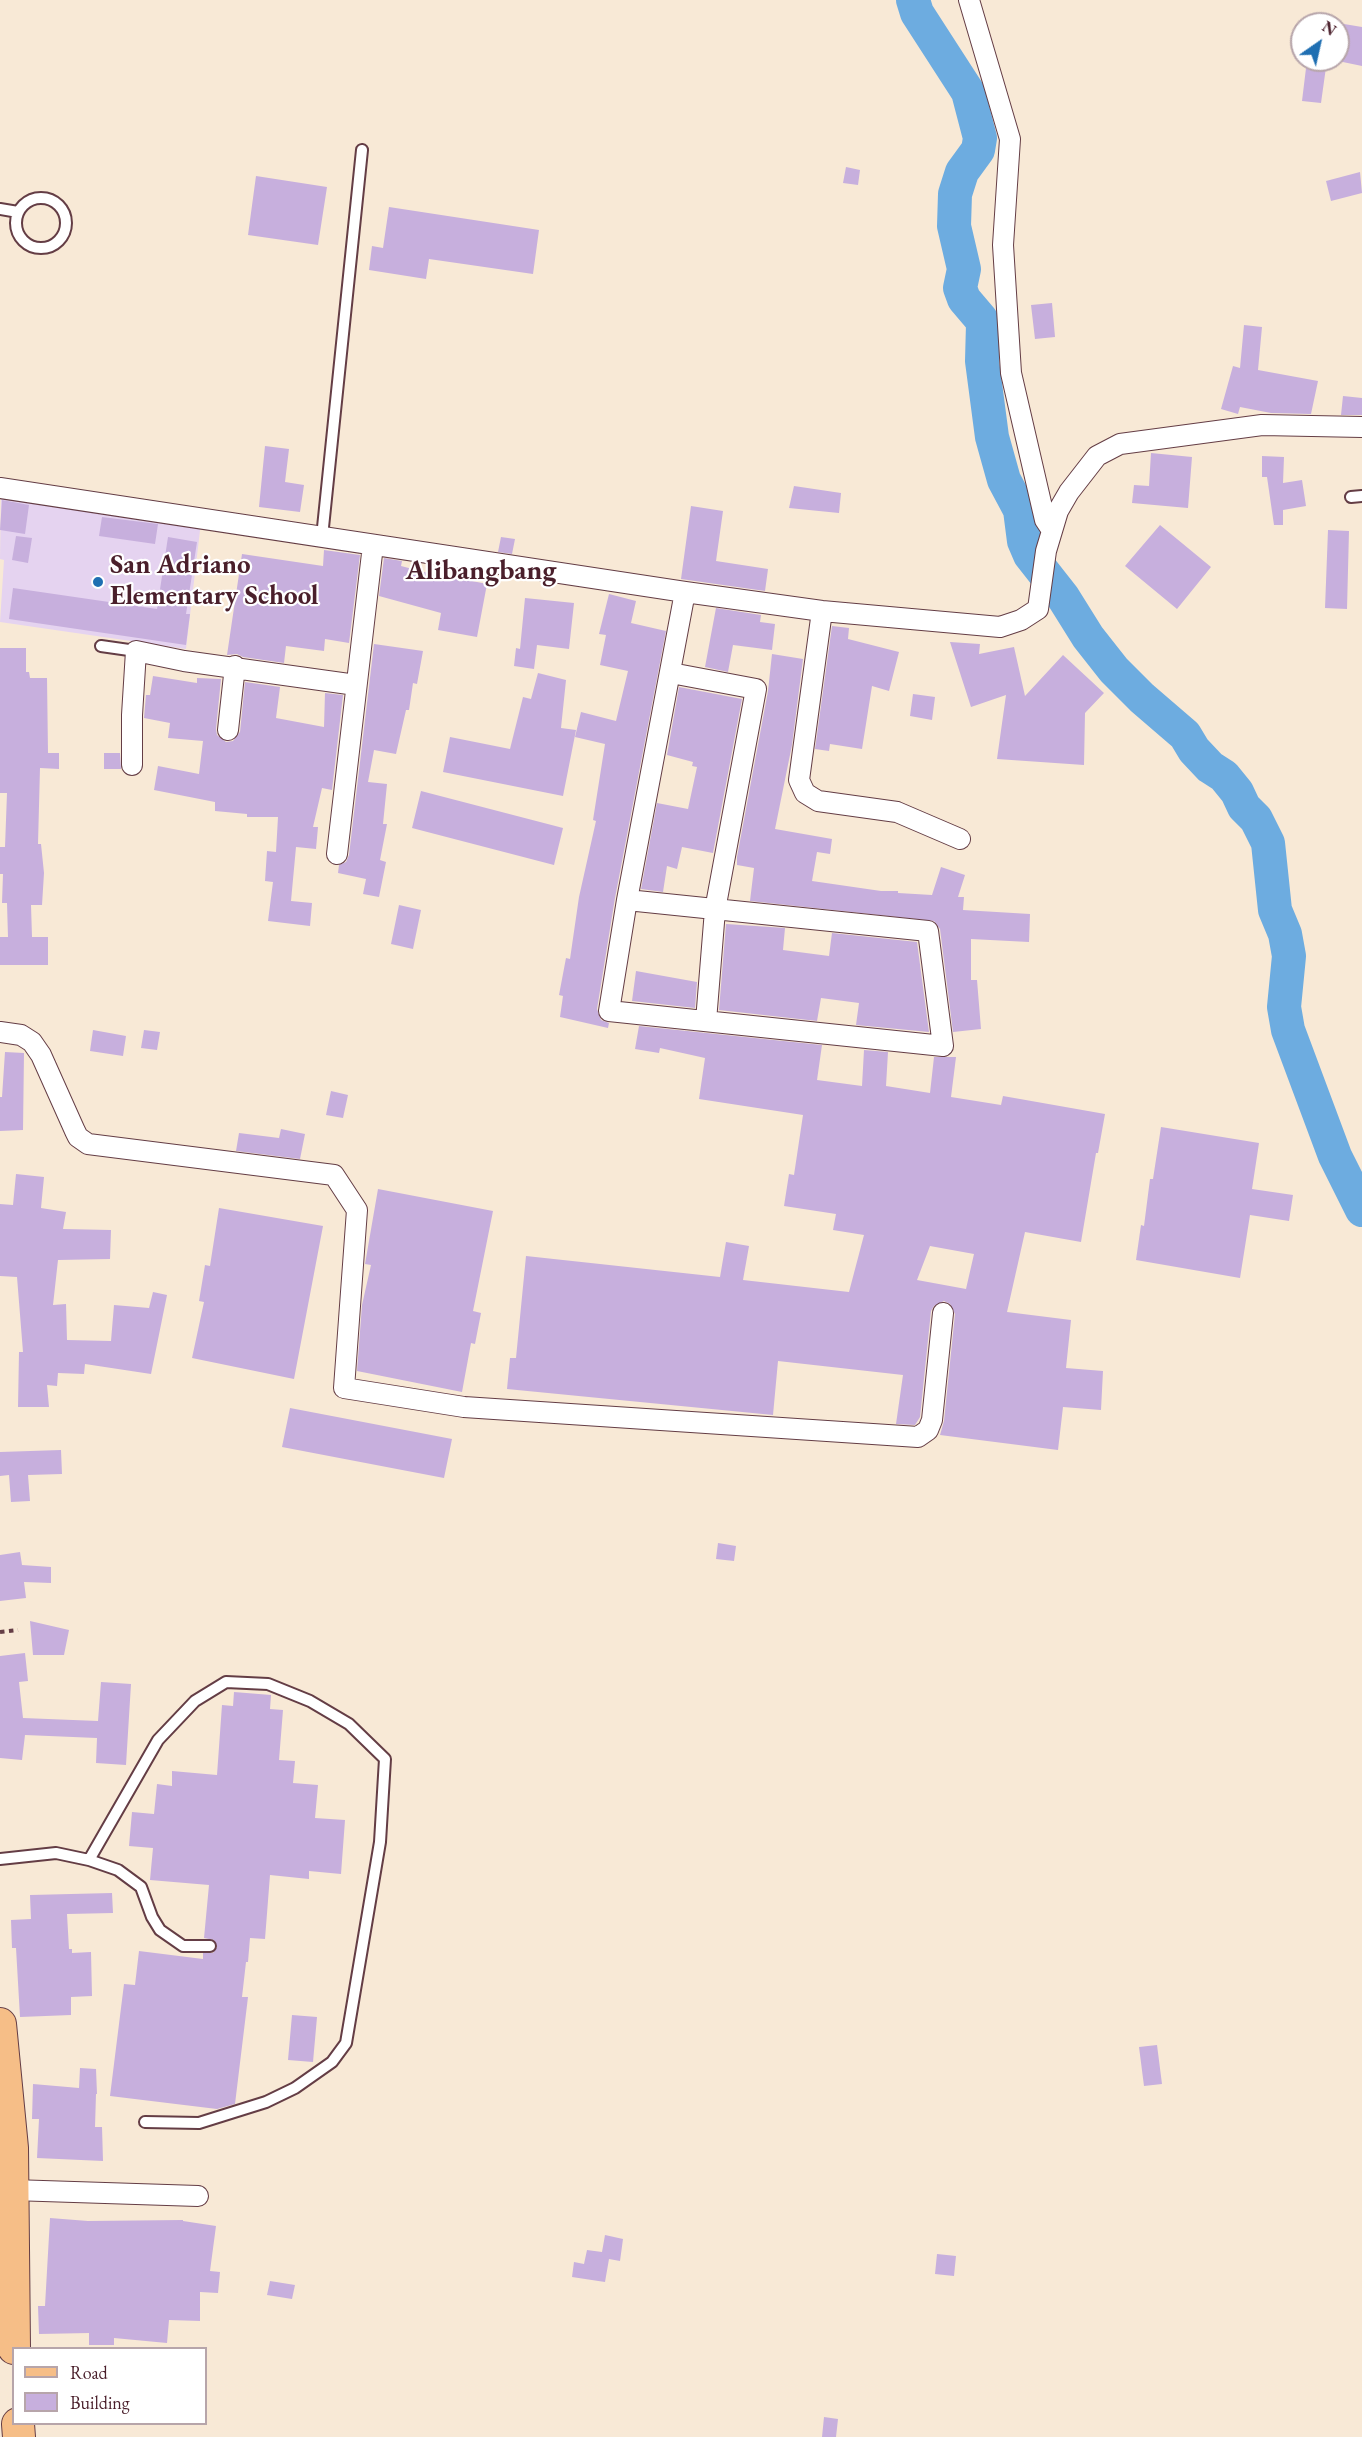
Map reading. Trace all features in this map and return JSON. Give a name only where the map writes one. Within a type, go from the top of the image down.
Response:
[{"type":"main road","points":[[0,2024],[6,2148],[12,2190],[14,2347]]},
{"type":"street","points":[[969,0],[1010,140],[1003,245],[1011,373],[1045,520],[1051,529]]},
{"type":"street","points":[[0,488],[822,612],[1000,627],[1021,620],[1038,609],[1051,529],[1069,492],[1097,456],[1120,444],[1262,425],[1362,427]]},
{"type":"street","points":[[337,854],[372,544]]},
{"type":"street","points":[[627,900],[928,931],[943,1046],[609,1011],[627,900],[685,592]]},
{"type":"street","points":[[822,612],[799,780],[805,792],[818,801],[897,812],[960,839]]},
{"type":"street","points":[[132,765],[136,651],[184,661],[236,666],[356,685]]},
{"type":"street","points":[[228,730],[236,666]]},
{"type":"street","points":[[671,673],[756,689],[715,910],[706,1022]]},
{"type":"street","points":[[0,1032],[21,1035],[32,1042],[41,1055],[78,1137],[88,1144],[334,1175],[357,1209],[345,1388],[464,1407],[918,1437],[928,1430],[932,1420],[943,1313]]},
{"type":"street","points":[[12,2190],[198,2196]]},
{"type":"lane","points":[[322,537],[362,150]]},
{"type":"lane","points":[[47,199],[61,208],[66,225],[64,233],[54,245],[46,248],[30,247],[23,242],[15,228],[18,212],[22,205],[30,200],[47,199]]},
{"type":"lane","points":[[0,209],[18,212]]},
{"type":"lane","points":[[101,646],[136,651]]},
{"type":"lane","points":[[89,1860],[158,1740],[195,1701],[226,1682],[268,1684],[310,1701],[349,1724],[385,1759],[380,1842],[346,2043],[332,2062],[295,2088],[266,2102],[199,2123],[145,2122]]},
{"type":"lane","points":[[0,1859],[56,1853],[89,1860],[118,1870],[141,1887],[152,1917],[160,1930],[183,1946],[210,1946]]},
{"type":"path","points":[[0,1632],[18,1630]]},
{"type":"shaded area","name":"San Adriano Elementary School","points":[[1,494],[201,522],[186,649],[0,622],[4,560],[0,559]]},
{"type":"building","points":[[1350,25],[1362,27],[1362,66],[1350,64]]},
{"type":"building","points":[[1306,72],[1325,72],[1321,103],[1302,101]]},
{"type":"building","points":[[846,167],[860,170],[858,185],[843,183]]},
{"type":"building","points":[[1360,172],[1362,193],[1331,201],[1326,181]]},
{"type":"building","points":[[256,176],[327,187],[318,245],[248,235]]},
{"type":"building","points":[[389,207],[539,230],[533,274],[429,259],[426,279],[369,270],[372,246],[383,248]]},
{"type":"building","points":[[1052,303],[1055,337],[1035,339],[1031,305]]},
{"type":"building","points":[[1244,325],[1262,327],[1258,370],[1318,381],[1311,414],[1271,413],[1240,407],[1238,414],[1221,409],[1233,366],[1240,368]]},
{"type":"building","points":[[1343,396],[1362,398],[1362,415],[1341,415]]},
{"type":"building","points":[[265,446],[289,449],[285,482],[304,485],[300,512],[259,507]]},
{"type":"building","points":[[1151,453],[1192,457],[1188,508],[1132,503],[1134,485],[1149,486]]},
{"type":"building","points":[[1262,456],[1284,457],[1283,483],[1302,480],[1306,506],[1283,510],[1283,525],[1274,525],[1267,477],[1262,477]]},
{"type":"building","points":[[794,486],[841,493],[839,513],[789,508]]},
{"type":"building","points":[[2,500],[29,505],[25,534],[0,530]]},
{"type":"building","points":[[691,506],[723,511],[716,561],[768,569],[765,591],[681,579]]},
{"type":"building","points":[[102,517],[158,524],[155,544],[99,536]]},
{"type":"building","points":[[1160,525],[1211,567],[1177,609],[1125,566]]},
{"type":"building","points":[[1328,530],[1349,531],[1347,609],[1325,608]]},
{"type":"building","points":[[16,536],[32,538],[28,563],[12,560]]},
{"type":"building","points":[[168,537],[197,542],[186,614],[190,614],[186,645],[9,619],[13,588],[157,609]]},
{"type":"building","points":[[501,537],[515,539],[512,554],[498,552]]},
{"type":"building","points":[[324,550],[360,555],[349,643],[325,639],[324,651],[286,646],[284,663],[243,657],[237,654],[227,655],[242,554],[323,566]]},
{"type":"building","points":[[384,558],[402,561],[401,566],[447,578],[447,576],[487,584],[477,637],[438,630],[441,613],[379,596]]},
{"type":"building","points":[[609,594],[636,601],[631,623],[666,631],[615,898],[597,1009],[601,1020],[609,1023],[608,1028],[560,1017],[563,996],[559,995],[566,958],[570,959],[579,897],[596,821],[593,820],[605,744],[575,737],[581,712],[616,721],[628,671],[600,665],[606,635],[599,634]]},
{"type":"building","points":[[525,598],[574,603],[569,649],[537,645],[534,669],[514,666],[516,648],[520,649]]},
{"type":"building","points":[[716,608],[761,615],[760,622],[775,624],[772,650],[733,645],[728,672],[705,667]]},
{"type":"building","points":[[832,626],[849,628],[848,639],[899,652],[889,691],[872,686],[862,749],[830,744],[829,751],[815,749]]},
{"type":"building","points":[[950,642],[980,644],[979,654],[1014,647],[1025,696],[1063,655],[1104,693],[1085,713],[1084,765],[997,759],[1006,695],[971,707]]},
{"type":"building","points":[[374,644],[423,651],[417,684],[413,683],[409,710],[406,710],[396,754],[374,750],[368,782],[387,784],[383,824],[387,824],[380,860],[386,862],[379,897],[363,894],[366,879],[338,873],[339,865],[346,862],[349,855]]},
{"type":"building","points":[[0,648],[26,648],[26,672],[29,672],[30,678],[47,678],[48,753],[59,753],[59,769],[40,768],[38,844],[41,844],[44,873],[42,905],[31,905],[32,937],[48,937],[48,965],[0,965],[0,937],[8,937],[7,903],[2,903],[3,874],[0,874],[0,847],[5,847],[7,793],[0,793]]},
{"type":"building","points":[[772,654],[803,659],[792,745],[775,829],[832,839],[830,854],[817,852],[812,881],[881,891],[898,891],[898,893],[932,895],[941,867],[965,875],[958,897],[964,897],[963,910],[1030,914],[1029,942],[971,939],[971,980],[977,980],[981,1029],[953,1032],[940,929],[934,921],[750,901],[754,868],[737,865],[737,857],[768,691]]},
{"type":"building","points":[[538,673],[566,680],[561,728],[576,730],[563,796],[443,772],[450,737],[510,749],[523,697],[531,699]]},
{"type":"building","points":[[153,676],[197,683],[197,678],[221,679],[216,729],[217,735],[226,742],[233,741],[240,732],[245,682],[280,687],[276,718],[324,727],[325,693],[343,695],[332,790],[322,788],[313,827],[318,827],[316,849],[296,847],[291,901],[312,903],[310,926],[268,921],[273,882],[265,881],[267,851],[276,852],[278,817],[247,817],[247,814],[215,811],[215,802],[154,790],[158,766],[199,774],[203,741],[168,738],[170,723],[144,718],[146,695],[150,695]]},
{"type":"building","points":[[679,687],[742,699],[713,853],[682,847],[677,869],[667,866],[663,892],[641,889],[657,803],[688,809],[697,767],[692,766],[693,762],[667,755]]},
{"type":"building","points":[[913,694],[935,697],[932,720],[910,716]]},
{"type":"building","points":[[104,753],[120,753],[121,769],[104,769]]},
{"type":"building","points":[[421,791],[563,828],[554,865],[412,828]]},
{"type":"building","points":[[399,905],[421,910],[413,949],[391,944]]},
{"type":"building","points":[[726,924],[785,928],[783,950],[829,956],[832,933],[917,942],[929,1032],[856,1025],[859,1003],[821,998],[817,1021],[719,1010]]},
{"type":"building","points":[[636,971],[697,982],[695,1008],[632,1001]]},
{"type":"building","points":[[639,1026],[822,1045],[817,1080],[862,1086],[864,1050],[888,1052],[886,1086],[930,1093],[934,1057],[956,1057],[951,1097],[1001,1105],[1003,1096],[1105,1114],[1081,1242],[1025,1232],[1007,1312],[1071,1320],[1066,1368],[1103,1371],[1101,1410],[1063,1407],[1058,1450],[940,1435],[944,1421],[955,1314],[950,1304],[944,1301],[934,1306],[931,1311],[920,1417],[915,1425],[896,1424],[903,1375],[778,1361],[773,1415],[507,1389],[510,1358],[516,1358],[526,1256],[720,1277],[726,1242],[749,1246],[743,1280],[849,1292],[864,1235],[833,1230],[836,1214],[784,1206],[789,1174],[794,1175],[803,1115],[699,1099],[705,1058],[660,1048],[659,1053],[635,1049]],"holes":[[[930,1246],[974,1254],[966,1289],[917,1280]]]},
{"type":"building","points":[[93,1030],[126,1036],[123,1056],[90,1051]]},
{"type":"building","points":[[144,1030],[160,1032],[157,1050],[141,1048]]},
{"type":"building","points":[[5,1052],[24,1053],[23,1130],[0,1131],[0,1097],[2,1097]]},
{"type":"building","points":[[331,1091],[348,1095],[343,1118],[326,1115]]},
{"type":"building","points":[[1161,1127],[1259,1143],[1252,1189],[1293,1195],[1289,1221],[1250,1215],[1240,1278],[1136,1260]]},
{"type":"building","points":[[281,1129],[305,1134],[300,1159],[236,1151],[239,1133],[279,1138]]},
{"type":"building","points":[[16,1174],[44,1177],[41,1208],[66,1212],[63,1229],[111,1230],[110,1259],[58,1260],[53,1305],[66,1304],[67,1340],[111,1341],[114,1305],[149,1308],[153,1292],[167,1295],[151,1374],[85,1364],[84,1374],[58,1373],[57,1386],[47,1385],[49,1407],[18,1407],[19,1352],[23,1352],[17,1277],[0,1276],[0,1204],[13,1205]]},
{"type":"building","points":[[378,1189],[493,1211],[473,1311],[481,1313],[475,1344],[471,1343],[462,1392],[357,1371],[362,1305],[371,1265],[365,1264]]},
{"type":"building","points":[[219,1208],[323,1226],[294,1379],[192,1358],[204,1302],[199,1301],[205,1265],[210,1266]]},
{"type":"building","points":[[290,1408],[452,1439],[444,1478],[282,1447]]},
{"type":"building","points":[[61,1450],[62,1474],[28,1475],[30,1501],[11,1502],[9,1475],[0,1476],[0,1452]]},
{"type":"building","points":[[718,1543],[736,1546],[734,1561],[716,1559]]},
{"type":"building","points":[[20,1552],[22,1565],[51,1567],[51,1583],[24,1582],[26,1598],[0,1601],[0,1555]]},
{"type":"building","points":[[30,1621],[69,1630],[64,1655],[33,1655]]},
{"type":"building","points":[[25,1653],[28,1681],[19,1682],[23,1718],[98,1721],[101,1682],[131,1684],[126,1765],[96,1763],[97,1738],[25,1735],[22,1760],[0,1758],[0,1656]]},
{"type":"building","points":[[234,1692],[271,1695],[270,1709],[283,1710],[279,1760],[295,1761],[293,1783],[318,1785],[315,1818],[345,1820],[341,1874],[309,1871],[309,1879],[270,1875],[265,1939],[250,1938],[248,1962],[246,1962],[242,1997],[248,1997],[235,2104],[217,2109],[110,2096],[124,1984],[135,1985],[139,1951],[203,1959],[203,1953],[213,1953],[217,1947],[214,1940],[204,1938],[209,1885],[150,1880],[153,1848],[129,1846],[132,1812],[154,1814],[157,1784],[172,1786],[172,1771],[217,1775],[222,1705],[233,1706]]},
{"type":"building","points":[[112,1893],[113,1913],[67,1914],[69,1949],[72,1949],[72,1953],[91,1952],[92,1996],[71,1997],[71,2015],[20,2017],[16,1948],[12,1948],[11,1920],[31,1919],[30,1895]]},
{"type":"building","points":[[292,2015],[317,2017],[313,2062],[288,2060]]},
{"type":"building","points":[[1157,2045],[1162,2084],[1144,2086],[1139,2047]]},
{"type":"building","points":[[80,2068],[96,2069],[95,2127],[102,2127],[103,2161],[37,2158],[39,2119],[32,2119],[33,2084],[79,2088]]},
{"type":"building","points":[[50,2218],[88,2221],[183,2220],[216,2226],[210,2271],[220,2272],[218,2293],[200,2292],[200,2321],[169,2320],[167,2343],[114,2338],[114,2345],[89,2345],[89,2333],[39,2334],[38,2306],[45,2306]]},
{"type":"building","points":[[605,2235],[623,2239],[620,2261],[609,2259],[605,2282],[572,2277],[574,2262],[584,2264],[587,2250],[602,2252]]},
{"type":"building","points":[[937,2254],[956,2256],[954,2276],[935,2274]]},
{"type":"building","points":[[270,2281],[295,2285],[292,2299],[267,2295]]},
{"type":"building","points":[[824,2417],[838,2419],[836,2437],[822,2437]]},
{"type":"waterway","points":[[913,0],[917,13],[968,92],[980,138],[978,150],[962,172],[955,194],[954,226],[964,269],[960,288],[964,299],[983,324],[982,361],[992,437],[1004,480],[1020,510],[1024,541],[1030,555],[1063,597],[1088,637],[1114,670],[1185,735],[1194,750],[1210,767],[1224,776],[1237,792],[1244,807],[1256,819],[1268,843],[1275,910],[1285,934],[1289,956],[1284,1007],[1288,1030],[1335,1156],[1362,1210]]},
{"type":"place","name":"San Adriano Elementary School","points":[[98,582]]},
{"type":"district","name":"Alibangbang","points":[[481,571]]}]
